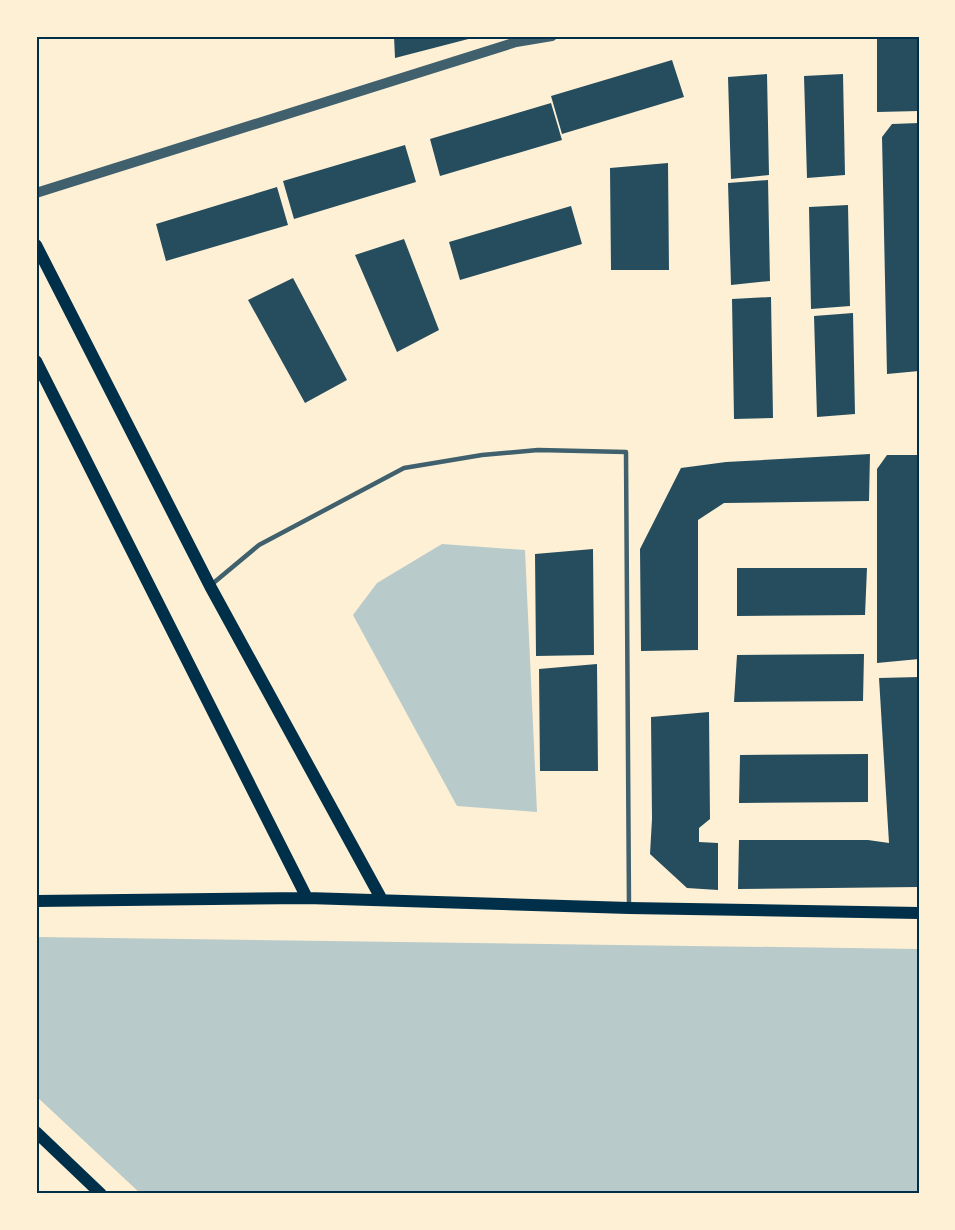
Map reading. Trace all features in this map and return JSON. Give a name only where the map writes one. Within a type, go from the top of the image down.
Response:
[{"type":"main road","points":[[36,245],[210,585],[382,900]]},
{"type":"main road","points":[[36,361],[307,898]]},
{"type":"main road","points":[[36,901],[307,898],[629,908],[919,913]]},
{"type":"main road","points":[[36,1132],[101,1194]]},
{"type":"street","points":[[36,193],[516,42],[552,36]]},
{"type":"lane","points":[[210,585],[259,545],[404,468],[482,455],[538,450],[626,452],[629,908]]},
{"type":"shaded area","points":[[442,544],[525,550],[537,812],[457,806],[353,615],[377,583]]},
{"type":"shaded area","points":[[36,937],[919,949],[919,1194],[141,1194],[36,1096]]},
{"type":"building","points":[[394,36],[480,36],[395,58]]},
{"type":"building","points":[[877,36],[919,36],[919,111],[877,112]]},
{"type":"building","points":[[672,60],[684,97],[562,134],[551,96]]},
{"type":"building","points":[[767,74],[769,175],[731,179],[728,77]]},
{"type":"building","points":[[843,74],[845,175],[807,178],[804,76]]},
{"type":"building","points":[[551,103],[562,140],[440,176],[430,139]]},
{"type":"building","points":[[919,123],[919,371],[887,374],[882,137],[892,124]]},
{"type":"building","points":[[405,145],[416,182],[294,219],[283,181]]},
{"type":"building","points":[[668,163],[669,270],[611,270],[610,168]]},
{"type":"building","points":[[768,180],[770,281],[731,285],[728,183]]},
{"type":"building","points":[[277,187],[288,225],[166,261],[156,224]]},
{"type":"building","points":[[848,205],[850,306],[811,309],[809,207]]},
{"type":"building","points":[[571,206],[582,244],[460,280],[449,242]]},
{"type":"building","points":[[404,239],[439,330],[397,352],[355,255]]},
{"type":"building","points":[[293,278],[347,380],[305,403],[248,300]]},
{"type":"building","points":[[771,297],[773,418],[734,419],[732,299]]},
{"type":"building","points":[[853,313],[855,414],[817,417],[814,316]]},
{"type":"building","points":[[870,454],[869,501],[724,503],[698,520],[698,650],[641,651],[640,549],[681,468],[726,462]]},
{"type":"building","points":[[887,455],[919,455],[919,659],[877,663],[877,469]]},
{"type":"building","points":[[593,549],[594,655],[536,656],[535,554]]},
{"type":"building","points":[[737,568],[867,568],[865,615],[737,616]]},
{"type":"building","points":[[864,654],[863,701],[734,702],[737,655]]},
{"type":"building","points":[[597,664],[598,771],[540,771],[539,669]]},
{"type":"building","points":[[919,677],[919,887],[738,889],[739,840],[868,840],[889,843],[879,678]]},
{"type":"building","points":[[709,712],[710,819],[699,828],[699,842],[718,843],[718,890],[687,888],[650,854],[651,717]]},
{"type":"building","points":[[868,754],[868,802],[739,803],[740,755]]}]
